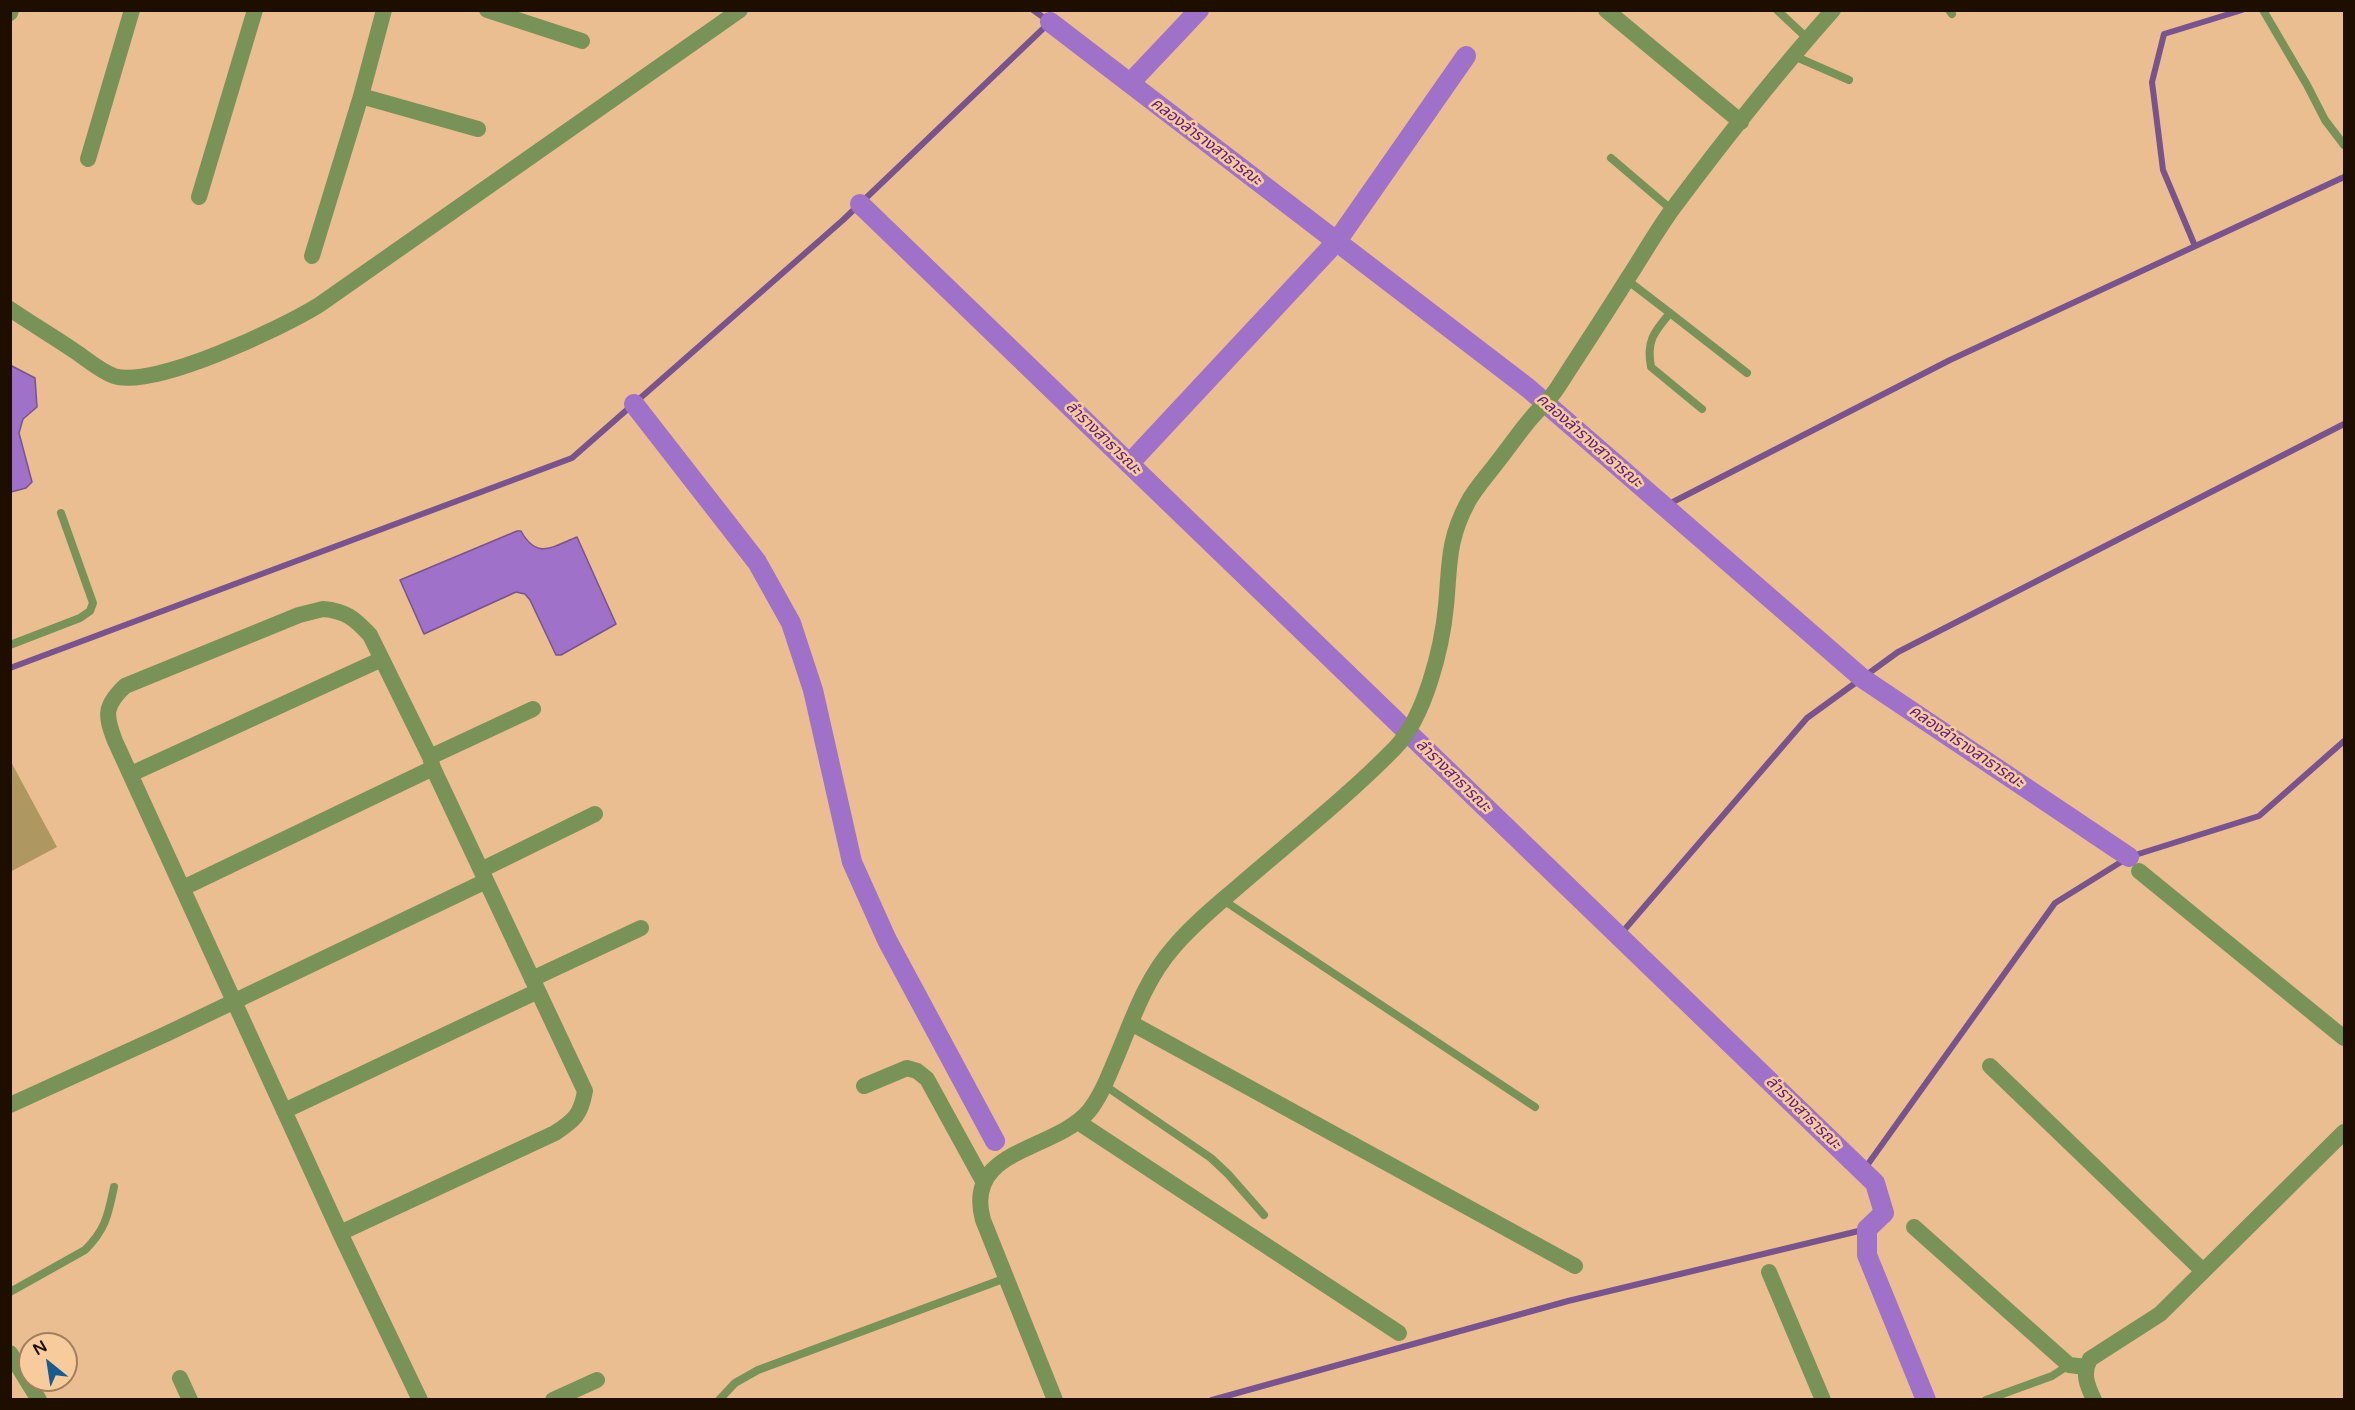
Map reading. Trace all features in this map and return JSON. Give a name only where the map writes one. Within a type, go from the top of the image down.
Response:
[{"type":"street","points":[[199,197],[255,10]]},
{"type":"street","points":[[312,256],[361,96],[384,10]]},
{"type":"street","points":[[487,10],[582,41]]},
{"type":"street","points":[[10,309],[106,373],[117,377],[145,378],[246,342],[293,322],[319,305],[740,10]]},
{"type":"street","points":[[1606,10],[1742,122]]},
{"type":"street","points":[[1055,1400],[978,1204],[983,1180],[990,1171],[1003,1162],[1078,1122],[1090,1109],[1104,1085],[1155,972],[1167,955],[1223,900],[1398,745],[1411,728],[1424,698],[1442,638],[1449,553],[1469,500],[1530,420],[1556,391],[1672,210],[1833,10]]},
{"type":"street","points":[[88,159],[131,11]]},
{"type":"street","points":[[361,96],[478,129]]},
{"type":"street","points":[[340,1233],[555,1132],[571,1122],[582,1108],[585,1091],[370,635],[357,621],[341,610],[323,609],[299,615],[125,686],[113,697],[107,710],[109,724],[131,774],[340,1233],[420,1400]]},
{"type":"street","points":[[131,774],[382,659]]},
{"type":"street","points":[[183,888],[533,709]]},
{"type":"street","points":[[10,1105],[234,1001],[484,875],[596,814]]},
{"type":"street","points":[[2139,871],[2344,1038]]},
{"type":"street","points":[[284,1111],[535,985],[641,928]]},
{"type":"street","points":[[1131,1023],[1575,1266]]},
{"type":"street","points":[[1990,1066],[2203,1271]]},
{"type":"street","points":[[864,1086],[907,1068],[922,1075],[927,1079],[983,1180]]},
{"type":"street","points":[[1078,1122],[1399,1332]]},
{"type":"street","points":[[2078,1366],[2160,1314],[2344,1132]]},
{"type":"street","points":[[1914,1227],[2078,1366],[2094,1400]]},
{"type":"street","points":[[1769,1272],[1823,1400]]},
{"type":"street","points":[[10,1353],[39,1400]]},
{"type":"street","points":[[180,1378],[190,1400]]},
{"type":"street","points":[[553,1400],[597,1380]]},
{"type":"lane","points":[[1777,10],[1808,39]]},
{"type":"lane","points":[[2263,10],[2325,120],[2344,145]]},
{"type":"lane","points":[[1794,56],[1849,80]]},
{"type":"lane","points":[[1611,158],[1672,210]]},
{"type":"lane","points":[[1627,280],[1747,373]]},
{"type":"lane","points":[[1670,313],[1654,331],[1649,344],[1651,367],[1702,409]]},
{"type":"lane","points":[[10,645],[80,618],[90,611],[93,603],[61,513]]},
{"type":"lane","points":[[1223,900],[1535,1107]]},
{"type":"lane","points":[[1104,1085],[1211,1158],[1264,1215]]},
{"type":"lane","points":[[10,1292],[85,1250],[94,1241],[108,1219],[114,1187]]},
{"type":"lane","points":[[719,1400],[735,1383],[758,1370],[1006,1278]]},
{"type":"lane","points":[[1986,1400],[2078,1366]]},
{"type":"shaded area","points":[[10,365],[35,378],[37,407],[23,419],[19,433],[32,482],[26,488],[11,492]]},
{"type":"shaded area","points":[[521,531],[533,546],[546,549],[577,537],[616,624],[561,655],[556,655],[530,600],[525,594],[516,592],[424,634],[400,580]]},
{"type":"building","points":[[10,760],[57,847],[10,872]]},
{"type":"waterway","points":[[10,668],[572,458],[843,220],[1050,22],[1033,10]]},
{"type":"waterway","points":[[1130,83],[1199,10]]},
{"type":"waterway","points":[[2195,246],[2163,170],[2152,82],[2164,34],[2242,10]]},
{"type":"waterway","name":"คลองลำรางสาธารณะ","points":[[1050,22],[1528,388],[1862,678],[2129,857]]},
{"type":"waterway","points":[[1129,464],[1337,241],[1466,56]]},
{"type":"waterway","points":[[1665,506],[1950,360],[2344,177]]},
{"type":"waterway","name":"ลำรางสาธารณะ","points":[[860,204],[1875,1183],[1884,1213],[1867,1229],[1867,1255],[1926,1400]]},
{"type":"waterway","points":[[634,404],[757,562],[791,623],[813,690],[852,862],[887,940],[995,1141]]},
{"type":"waterway","points":[[1619,936],[1807,718],[1898,652],[2344,424]]},
{"type":"waterway","points":[[1863,1171],[2055,903],[2129,857],[2259,816],[2344,741]]},
{"type":"waterway","points":[[1212,1400],[1568,1301],[1867,1229]]}]
